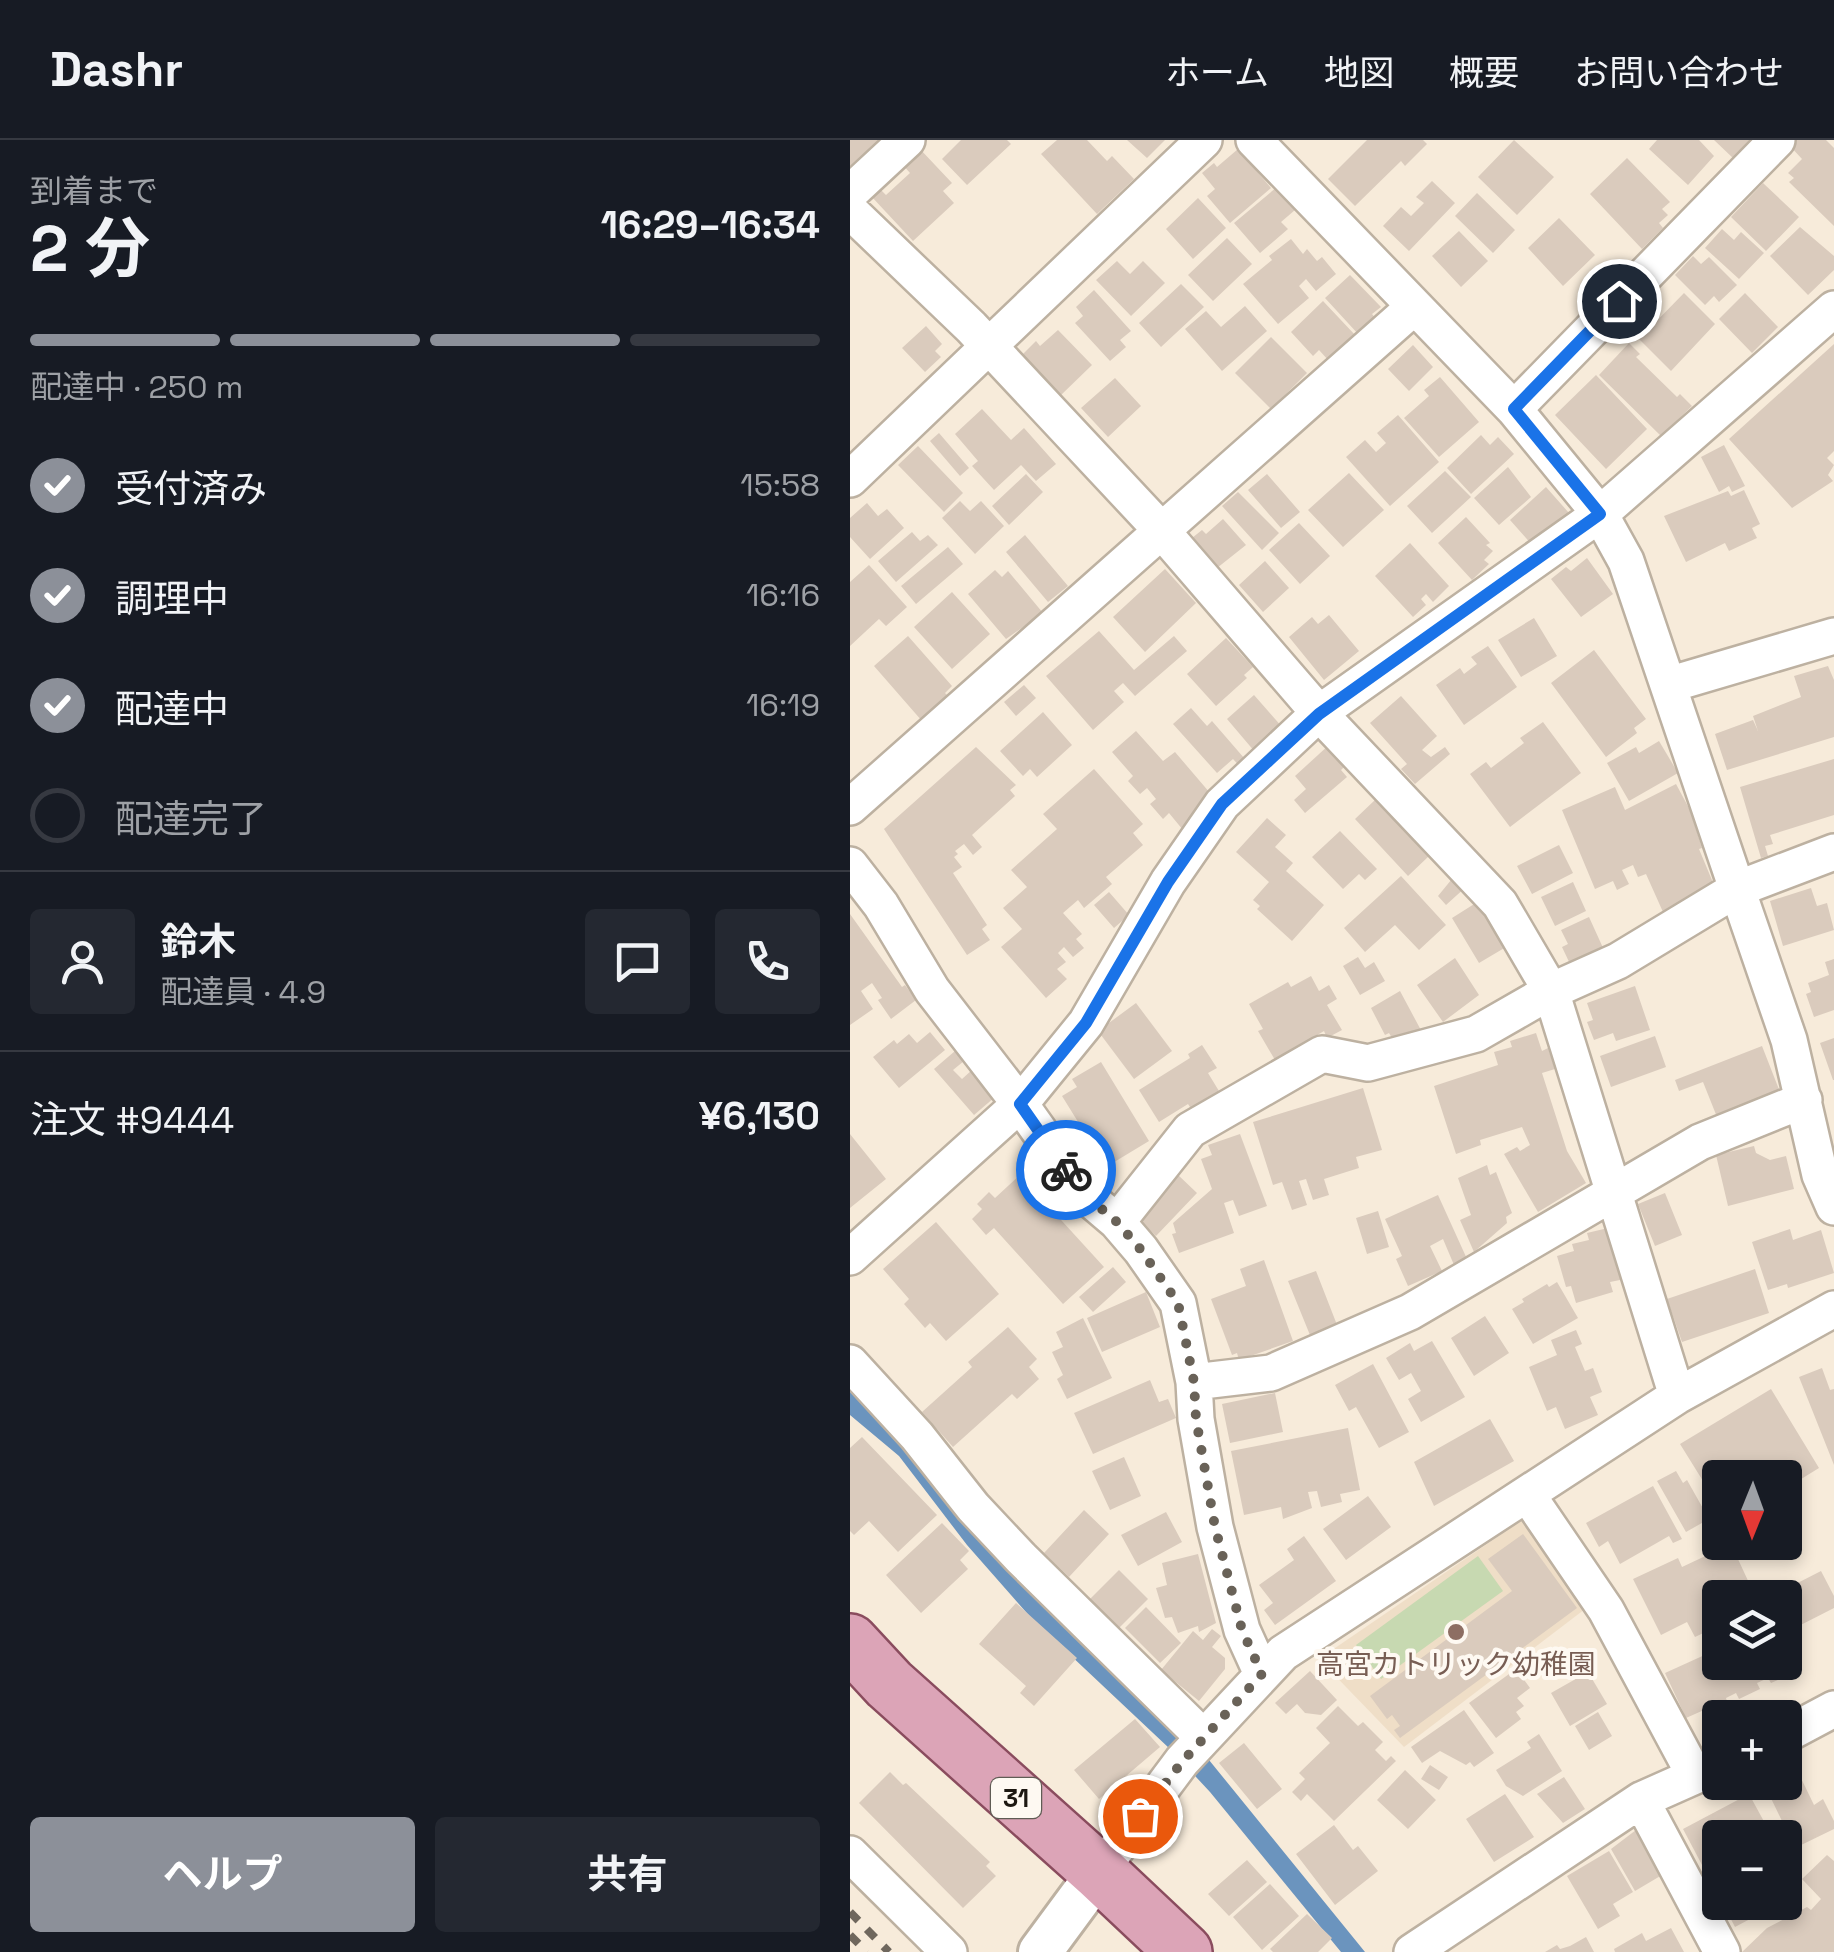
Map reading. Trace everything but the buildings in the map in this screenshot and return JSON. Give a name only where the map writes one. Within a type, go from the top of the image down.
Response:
[{"type":"main road","name":"31","points":[[850,1642],[888,1684],[1184,1952]]},
{"type":"street","points":[[850,193],[908,140]]},
{"type":"street","points":[[850,479],[1204,140]]},
{"type":"street","points":[[1254,140],[1514,409],[1600,514],[1626,562],[1789,1040],[1820,1175],[1834,1207]]},
{"type":"street","points":[[1514,409],[1777,140]]},
{"type":"street","points":[[850,211],[989,348],[1161,530],[1319,714],[1500,904],[1550,991],[1677,1396]]},
{"type":"street","points":[[850,807],[1414,307]]},
{"type":"street","points":[[850,1258],[1020,1104],[1086,1023],[1168,882],[1222,804],[1319,714],[1600,514],[1834,310]]},
{"type":"street","points":[[1668,685],[1834,636]]},
{"type":"street","points":[[1117,1222],[1190,1130],[1322,1054],[1368,1063],[1476,1034],[1550,991],[1618,961],[1737,889],[1834,852]]},
{"type":"street","points":[[850,865],[881,905],[932,990],[1084,1194],[1117,1222],[1178,1303],[1215,1527],[1242,1630],[1262,1674]]},
{"type":"street","points":[[1194,1382],[1271,1373],[1410,1312],[1700,1142],[1804,1100]]},
{"type":"street","points":[[1040,1952],[1194,1749],[1283,1653],[1677,1396],[1834,1309]]},
{"type":"street","points":[[850,1363],[918,1436],[973,1507],[1194,1749]]},
{"type":"street","points":[[1527,1494],[1702,1761]]},
{"type":"street","points":[[1802,1726],[1834,1709]]},
{"type":"street","points":[[1412,1952],[1641,1800],[1702,1773]]},
{"type":"street","points":[[1641,1800],[1722,1952]]},
{"type":"street","points":[[850,1854],[948,1952]]},
{"type":"shaded area","name":"高宮カトリック幼稚園","points":[[1525,1518],[1589,1606],[1404,1747],[1319,1659]]},
{"type":"green space","points":[[1478,1556],[1503,1591],[1381,1679],[1356,1645]]},
{"type":"water","points":[[850,1381],[1209,1760],[1365,1952],[1341,1952],[1210,1792],[1033,1620],[967,1545],[899,1456],[850,1415]]},
{"type":"railway","points":[[850,1912],[889,1952]]},
{"type":"railway","points":[[850,1935],[867,1952]]},
{"type":"way so far","points":[[1066,1170],[1084,1194],[1117,1222],[1141,1250],[1178,1303],[1215,1527],[1242,1630],[1262,1674],[1182,1762],[1140,1816]]},
{"type":"place","name":"高宮カトリック幼稚園","points":[[1456,1632]]},
{"type":"route","points":[[1066,1170],[1020,1104],[1086,1023],[1168,882],[1222,804],[1319,714],[1600,514],[1514,409],[1619,301]]}]
